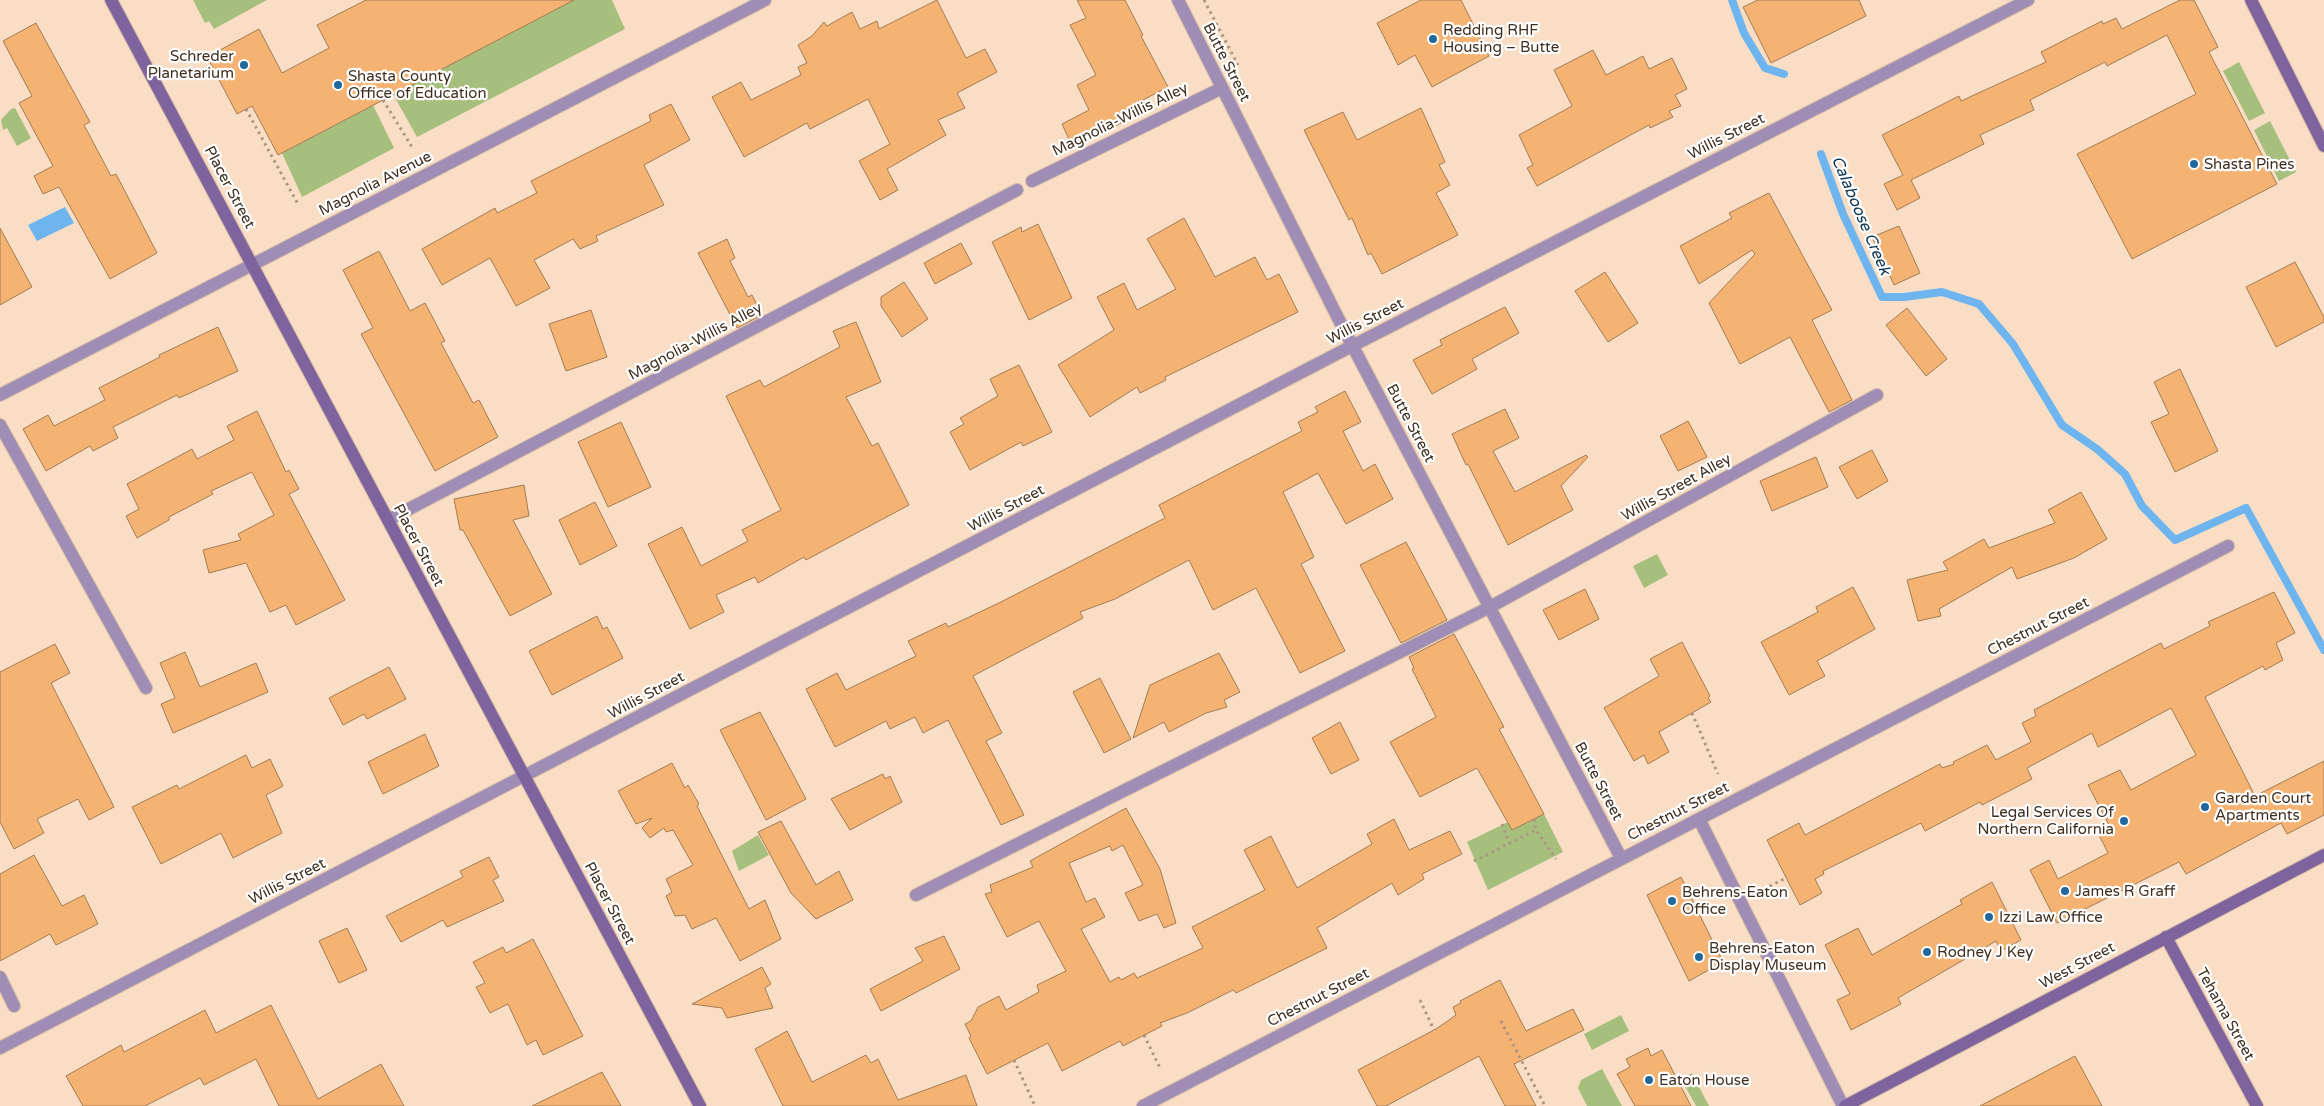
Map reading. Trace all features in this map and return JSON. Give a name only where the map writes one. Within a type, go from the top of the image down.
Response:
[{"type":"main road","name":"Placer Street","points":[[111,0],[700,1106]]},
{"type":"main road","points":[[2251,0],[2324,146]]},
{"type":"main road","name":"West Street","points":[[1844,1106],[2324,855]]},
{"type":"main road","name":"Tehama Street","points":[[2166,936],[2258,1106]]},
{"type":"street","name":"Magnolia Avenue","points":[[0,395],[765,0]]},
{"type":"street","name":"Butte Street","points":[[1178,0],[1352,346],[1621,858]]},
{"type":"street","name":"Willis Street","points":[[0,1048],[1352,346],[2028,0]]},
{"type":"street","name":"Magnolia-Willis Alley","points":[[1032,181],[1222,88]]},
{"type":"street","name":"Magnolia-Willis Alley","points":[[388,520],[1017,190]]},
{"type":"street","name":"Willis Street Alley","points":[[916,895],[1490,607],[1878,395]]},
{"type":"street","points":[[0,425],[146,688]]},
{"type":"street","name":"Chestnut Street","points":[[1143,1106],[2228,546]]},
{"type":"street","points":[[1699,819],[1844,1106]]},
{"type":"street","points":[[0,977],[14,1006]]},
{"type":"path","points":[[1204,0],[1238,65]]},
{"type":"path","points":[[383,100],[412,147]]},
{"type":"path","points":[[246,109],[299,206]]},
{"type":"path","points":[[1692,713],[1718,774]]},
{"type":"path","points":[[1534,819],[1536,830],[1556,859]]},
{"type":"path","points":[[1502,824],[1509,843]]},
{"type":"path","points":[[1474,861],[1536,830]]},
{"type":"path","points":[[1758,892],[1786,878]]},
{"type":"path","points":[[1420,1000],[1434,1030]]},
{"type":"path","points":[[1501,1022],[1545,1106]]},
{"type":"path","points":[[1144,1035],[1161,1070]]},
{"type":"path","points":[[1014,1060],[1035,1106]]},
{"type":"green space","points":[[193,0],[267,0],[214,29],[209,21],[205,23]]},
{"type":"green space","points":[[574,0],[612,0],[625,29],[417,137],[393,94]]},
{"type":"green space","points":[[2239,62],[2265,113],[2249,121],[2223,71]]},
{"type":"green space","points":[[373,105],[394,148],[302,197],[282,153]]},
{"type":"green space","points":[[15,108],[31,138],[17,146],[7,128],[3,130],[1,120],[11,109]]},
{"type":"green space","points":[[2270,121],[2296,172],[2279,181],[2254,130]]},
{"type":"green space","points":[[1657,554],[1668,575],[1644,588],[1633,566]]},
{"type":"green space","points":[[1544,814],[1563,852],[1488,890],[1467,842],[1508,822],[1512,830]]},
{"type":"green space","points":[[758,835],[769,855],[739,871],[732,851]]},
{"type":"green space","points":[[1621,1015],[1629,1031],[1592,1050],[1584,1034]]},
{"type":"green space","points":[[1602,1069],[1622,1106],[1587,1106],[1578,1088],[1581,1080]]},
{"type":"green space","points":[[1692,1073],[1709,1106],[1696,1106],[1681,1079]]},
{"type":"water","points":[[65,207],[74,223],[37,241],[28,225]]},
{"type":"building","name":"Shasta County Office of Education","points":[[366,0],[574,0],[278,155],[252,106],[237,114],[207,57],[259,29],[282,73],[329,48],[317,25]]},
{"type":"building","points":[[937,0],[966,58],[985,49],[997,72],[957,93],[965,108],[938,120],[946,135],[887,169],[898,190],[880,200],[859,161],[890,144],[868,99],[810,129],[807,123],[744,157],[712,97],[741,82],[751,100],[801,75],[798,67],[807,63],[798,45],[812,36],[824,22],[827,26],[852,12],[860,29],[877,21],[879,29]]},
{"type":"building","points":[[1077,0],[1125,0],[1143,35],[1141,36],[1168,87],[1137,103],[1142,112],[1073,148],[1062,124],[1089,110],[1077,85],[1096,75],[1070,25],[1086,18]]},
{"type":"building","name":"Redding RHF Housing – Butte","points":[[1421,0],[1461,0],[1489,56],[1432,87],[1415,55],[1398,65],[1377,23]]},
{"type":"building","points":[[1758,0],[1859,0],[1866,16],[1771,63],[1743,7]]},
{"type":"building","points":[[2180,0],[2194,0],[2218,47],[2209,52],[2277,184],[2132,259],[2077,154],[2196,94],[2167,35],[2107,66],[2105,62],[2030,100],[2034,110],[1980,135],[1984,144],[1911,180],[1920,198],[1897,210],[1884,184],[1903,175],[1882,135],[1959,96],[1961,101],[2046,62],[2041,52],[2102,21],[2103,24],[2116,18],[2122,29]]},
{"type":"building","points":[[36,23],[90,122],[84,125],[111,176],[116,174],[157,253],[110,279],[59,187],[43,194],[34,176],[53,166],[19,103],[32,96],[3,41]]},
{"type":"building","points":[[1593,50],[1606,75],[1643,56],[1649,69],[1672,58],[1687,89],[1675,95],[1681,106],[1669,111],[1673,117],[1650,128],[1649,125],[1537,186],[1527,168],[1533,165],[1519,135],[1572,106],[1554,70]]},
{"type":"building","points":[[671,104],[690,140],[644,165],[664,205],[596,236],[598,241],[580,249],[573,239],[534,260],[550,288],[516,306],[490,258],[442,285],[422,249],[495,208],[497,213],[537,193],[531,181],[651,121],[649,115]]},
{"type":"building","points":[[1421,108],[1445,162],[1439,165],[1450,185],[1436,193],[1458,235],[1382,274],[1371,253],[1368,255],[1352,218],[1349,220],[1304,130],[1343,112],[1357,140]]},
{"type":"building","points":[[1769,193],[1832,310],[1812,320],[1852,400],[1829,412],[1790,337],[1740,364],[1709,303],[1755,254],[1752,250],[1699,284],[1680,246],[1732,218],[1729,213]]},
{"type":"building","points":[[1184,218],[1215,277],[1255,257],[1267,280],[1279,274],[1298,312],[1165,377],[1166,380],[1140,393],[1137,387],[1090,417],[1058,365],[1114,330],[1097,297],[1124,283],[1137,310],[1176,289],[1147,239]]},
{"type":"building","points":[[1038,224],[1072,298],[1029,320],[992,242],[1021,227],[1022,232]]},
{"type":"building","points":[[1899,226],[1920,273],[1894,285],[1872,237]]},
{"type":"building","points":[[0,228],[32,287],[0,305]]},
{"type":"building","points":[[727,239],[735,258],[730,261],[748,297],[752,295],[762,315],[737,328],[698,253]]},
{"type":"building","points":[[961,243],[972,264],[935,284],[924,263]]},
{"type":"building","points":[[379,251],[410,311],[425,303],[445,341],[441,343],[473,403],[479,400],[498,437],[435,471],[361,334],[373,328],[343,270]]},
{"type":"building","points":[[2295,262],[2324,317],[2324,322],[2276,347],[2246,287]]},
{"type":"building","points":[[1605,272],[1638,323],[1608,342],[1575,291]]},
{"type":"building","points":[[904,282],[928,319],[902,337],[881,306],[881,297]]},
{"type":"building","points":[[1505,307],[1519,333],[1472,359],[1477,369],[1432,394],[1413,360],[1442,345],[1440,340]]},
{"type":"building","points":[[1907,308],[1947,359],[1926,376],[1886,325]]},
{"type":"building","points":[[591,310],[607,357],[566,371],[549,324]]},
{"type":"building","points":[[856,322],[881,382],[846,397],[872,446],[878,443],[909,505],[806,560],[804,557],[758,583],[755,577],[716,595],[724,612],[690,629],[648,544],[682,527],[701,566],[748,541],[742,530],[781,510],[726,396],[760,380],[764,387],[840,347],[833,331]]},
{"type":"building","points":[[218,327],[238,371],[179,398],[177,395],[113,427],[118,438],[93,451],[90,446],[46,471],[23,429],[48,415],[54,426],[105,400],[99,388],[160,357],[159,355]]},
{"type":"building","points":[[1019,365],[1052,432],[1023,446],[1021,442],[970,470],[950,432],[964,424],[960,418],[998,396],[990,379]]},
{"type":"building","points":[[2180,369],[2218,451],[2175,472],[2151,422],[2169,414],[2154,382]]},
{"type":"building","points":[[1345,391],[1361,422],[1343,431],[1363,471],[1375,464],[1393,499],[1346,524],[1318,473],[1283,492],[1314,557],[1301,564],[1345,651],[1300,673],[1256,588],[1213,610],[1189,560],[1115,599],[1080,612],[1083,618],[973,676],[1002,733],[986,741],[1024,815],[1001,825],[948,720],[923,733],[915,717],[890,729],[886,721],[835,747],[806,689],[837,673],[846,690],[916,656],[908,641],[946,623],[948,627],[999,603],[1165,518],[1159,505],[1302,431],[1298,422],[1318,412],[1315,407]]},
{"type":"building","points":[[1505,409],[1519,438],[1493,451],[1515,492],[1586,455],[1588,457],[1561,486],[1573,510],[1508,545],[1452,434]]},
{"type":"building","points":[[257,411],[286,472],[289,470],[299,489],[289,494],[345,600],[296,625],[286,605],[270,612],[246,563],[209,573],[203,550],[241,540],[238,534],[274,515],[252,472],[211,491],[213,494],[169,517],[169,520],[137,538],[126,516],[139,509],[127,484],[192,449],[197,459],[234,440],[227,426]]},
{"type":"building","points":[[1688,421],[1707,457],[1678,471],[1660,436]]},
{"type":"building","points":[[621,422],[651,487],[608,507],[578,442]]},
{"type":"building","points":[[1872,450],[1888,481],[1857,499],[1839,467]]},
{"type":"building","points":[[1816,457],[1828,487],[1772,511],[1760,481]]},
{"type":"building","points":[[524,485],[529,516],[513,520],[552,594],[510,616],[463,530],[460,530],[454,499]]},
{"type":"building","points":[[2081,492],[2107,539],[2074,558],[2017,579],[2012,567],[1939,609],[1941,616],[1918,621],[1907,580],[1948,570],[1943,562],[1984,539],[1989,548],[2055,523],[2048,510]]},
{"type":"building","points":[[595,502],[617,546],[580,565],[559,520]]},
{"type":"building","points":[[1406,542],[1447,620],[1401,643],[1360,565]]},
{"type":"building","points":[[1853,587],[1875,629],[1817,661],[1825,676],[1789,695],[1761,642],[1818,612],[1816,607]]},
{"type":"building","points":[[1585,589],[1599,619],[1559,640],[1543,610]]},
{"type":"building","points":[[2274,592],[2295,633],[2276,643],[2283,660],[2265,670],[2263,666],[2205,697],[2255,796],[2324,761],[2324,815],[2287,834],[2281,823],[2186,874],[2179,862],[2057,923],[2030,870],[2049,860],[2058,879],[2108,853],[2098,833],[2110,827],[2088,785],[2120,770],[2131,790],[2196,755],[2171,708],[2098,747],[2092,733],[2027,768],[2032,779],[1982,805],[1980,802],[1925,831],[1921,823],[1823,871],[1824,874],[1815,879],[1822,893],[1800,905],[1767,840],[1799,823],[1805,835],[1940,764],[1942,768],[1954,764],[1953,762],[1987,745],[1996,760],[2031,742],[2022,723],[2036,716],[2034,710],[2161,643],[2164,649],[2210,626],[2208,622]]},
{"type":"building","points":[[597,616],[603,629],[607,627],[623,658],[552,695],[529,651]]},
{"type":"building","points":[[1454,634],[1504,727],[1499,729],[1544,814],[1512,830],[1477,768],[1420,797],[1390,742],[1436,717],[1412,669],[1414,668],[1409,657]]},
{"type":"building","points":[[1682,642],[1710,696],[1708,698],[1711,702],[1659,732],[1669,752],[1648,764],[1644,755],[1634,761],[1604,708],[1659,676],[1650,659]]},
{"type":"building","points":[[55,644],[70,673],[51,683],[114,807],[89,820],[78,799],[37,819],[44,833],[14,849],[0,822],[0,672]]},
{"type":"building","points":[[185,652],[200,687],[256,663],[268,692],[173,733],[161,704],[175,698],[160,663]]},
{"type":"building","points":[[1219,653],[1240,692],[1224,700],[1227,707],[1206,713],[1169,732],[1164,722],[1133,738],[1150,685]]},
{"type":"building","points":[[389,667],[406,699],[367,719],[364,714],[343,725],[329,698]]},
{"type":"building","points":[[1100,678],[1131,739],[1104,753],[1073,692]]},
{"type":"building","points":[[760,712],[806,799],[766,820],[720,730]]},
{"type":"building","points":[[1340,722],[1359,760],[1331,774],[1312,738]]},
{"type":"building","points":[[425,734],[439,766],[383,794],[368,762]]},
{"type":"building","points":[[246,755],[252,768],[270,759],[283,786],[266,795],[282,833],[233,858],[221,833],[161,864],[132,807],[177,785],[179,789]]},
{"type":"building","points":[[672,763],[685,788],[688,785],[699,804],[697,806],[749,909],[765,900],[781,939],[740,961],[716,918],[692,929],[685,915],[675,916],[666,896],[672,892],[666,879],[693,865],[673,830],[666,832],[664,828],[650,838],[642,828],[652,818],[636,824],[618,791]]},
{"type":"building","points":[[883,774],[885,779],[890,776],[902,802],[850,830],[831,799]]},
{"type":"building","points":[[1126,808],[1160,869],[1176,923],[1164,928],[1157,914],[1139,921],[1125,893],[1143,885],[1123,845],[1112,851],[1110,846],[1069,863],[1086,902],[1095,898],[1105,917],[1081,929],[1110,982],[1119,977],[1121,980],[1134,973],[1137,978],[1203,948],[1192,927],[1265,890],[1244,850],[1271,836],[1297,888],[1372,844],[1367,834],[1394,819],[1409,850],[1450,831],[1462,854],[1422,874],[1424,879],[1398,895],[1392,883],[1317,928],[1327,948],[1236,993],[1233,990],[1187,1013],[1160,1023],[1162,1026],[1123,1046],[1120,1041],[1062,1071],[1048,1043],[987,1074],[969,1038],[971,1036],[965,1024],[971,1021],[978,1007],[999,996],[1006,1010],[1039,992],[1037,985],[1066,971],[1039,921],[1007,937],[985,894],[992,892],[990,885],[1033,867],[1030,861]]},
{"type":"building","points":[[781,821],[816,885],[839,871],[853,900],[816,919],[791,893],[758,832]]},
{"type":"building","points":[[34,855],[62,906],[84,895],[98,924],[56,945],[50,934],[0,961],[0,874]]},
{"type":"building","points":[[489,857],[499,877],[493,880],[504,901],[447,927],[443,920],[401,942],[386,916],[463,877],[460,871]]},
{"type":"building","points":[[1681,877],[1723,962],[1689,981],[1647,895]]},
{"type":"building","points":[[1992,882],[2021,940],[2001,951],[1996,941],[1898,998],[1901,1004],[1851,1030],[1837,1000],[1850,994],[1825,945],[1858,928],[1872,955],[1962,904],[1960,900]]},
{"type":"building","points":[[347,928],[367,970],[339,983],[319,941]]},
{"type":"building","points":[[944,936],[960,969],[881,1011],[870,989],[923,961],[915,948]]},
{"type":"building","points":[[533,939],[583,1036],[543,1055],[536,1040],[527,1045],[508,1004],[490,1013],[476,987],[485,983],[473,962],[503,947],[506,953]]},
{"type":"building","points":[[762,967],[771,984],[765,988],[773,1008],[727,1018],[722,1008],[692,1004]]},
{"type":"building","points":[[1500,980],[1526,1031],[1573,1009],[1584,1030],[1514,1064],[1536,1106],[1505,1106],[1479,1056],[1386,1106],[1377,1106],[1358,1070],[1436,1029],[1456,1015],[1453,1007],[1461,1003],[1460,1001]]},
{"type":"building","points":[[271,1005],[318,1099],[381,1064],[404,1106],[279,1106],[256,1059],[204,1085],[200,1078],[145,1106],[83,1106],[66,1076],[121,1045],[124,1052],[205,1010],[216,1033]]},
{"type":"building","points":[[787,1031],[812,1082],[866,1055],[871,1063],[878,1059],[898,1100],[966,1075],[977,1106],[783,1106],[755,1049]]},
{"type":"building","name":"Eaton House","points":[[1648,1048],[1651,1056],[1662,1050],[1691,1106],[1635,1106],[1617,1074],[1630,1067],[1626,1059]]},
{"type":"building","points":[[2075,1056],[2102,1106],[1980,1106]]},
{"type":"building","points":[[602,1072],[621,1106],[532,1106]]},
{"type":"waterway","name":"Calaboose Creek","points":[[1732,0],[1744,33],[1765,68],[1784,74]]},
{"type":"waterway","name":"Calaboose Creek","points":[[1821,154],[1843,214],[1882,297],[1904,297],[1942,292],[1979,304],[2013,344],[2062,425],[2097,449],[2125,474],[2142,506],[2175,540],[2246,508],[2324,650]]},
{"type":"place","name":"Redding RHF Housing – Butte","points":[[1433,39]]},
{"type":"place","name":"Schreder Planetarium","points":[[244,65]]},
{"type":"place","name":"Shasta County Office of Education","points":[[338,85]]},
{"type":"place","name":"Shasta Pines","points":[[2194,164]]},
{"type":"place","name":"Garden Court Apartments","points":[[2205,807]]},
{"type":"place","name":"Legal Services Of Northern California","points":[[2124,821]]},
{"type":"place","name":"James R Graff","points":[[2065,891]]},
{"type":"place","name":"Behrens-Eaton Office","points":[[1672,901]]},
{"type":"place","name":"Izzi Law Office","points":[[1989,917]]},
{"type":"place","name":"Rodney J Key","points":[[1927,952]]},
{"type":"place","name":"Behrens-Eaton Display Museum","points":[[1699,957]]},
{"type":"place","name":"Eaton House","points":[[1649,1080]]}]
